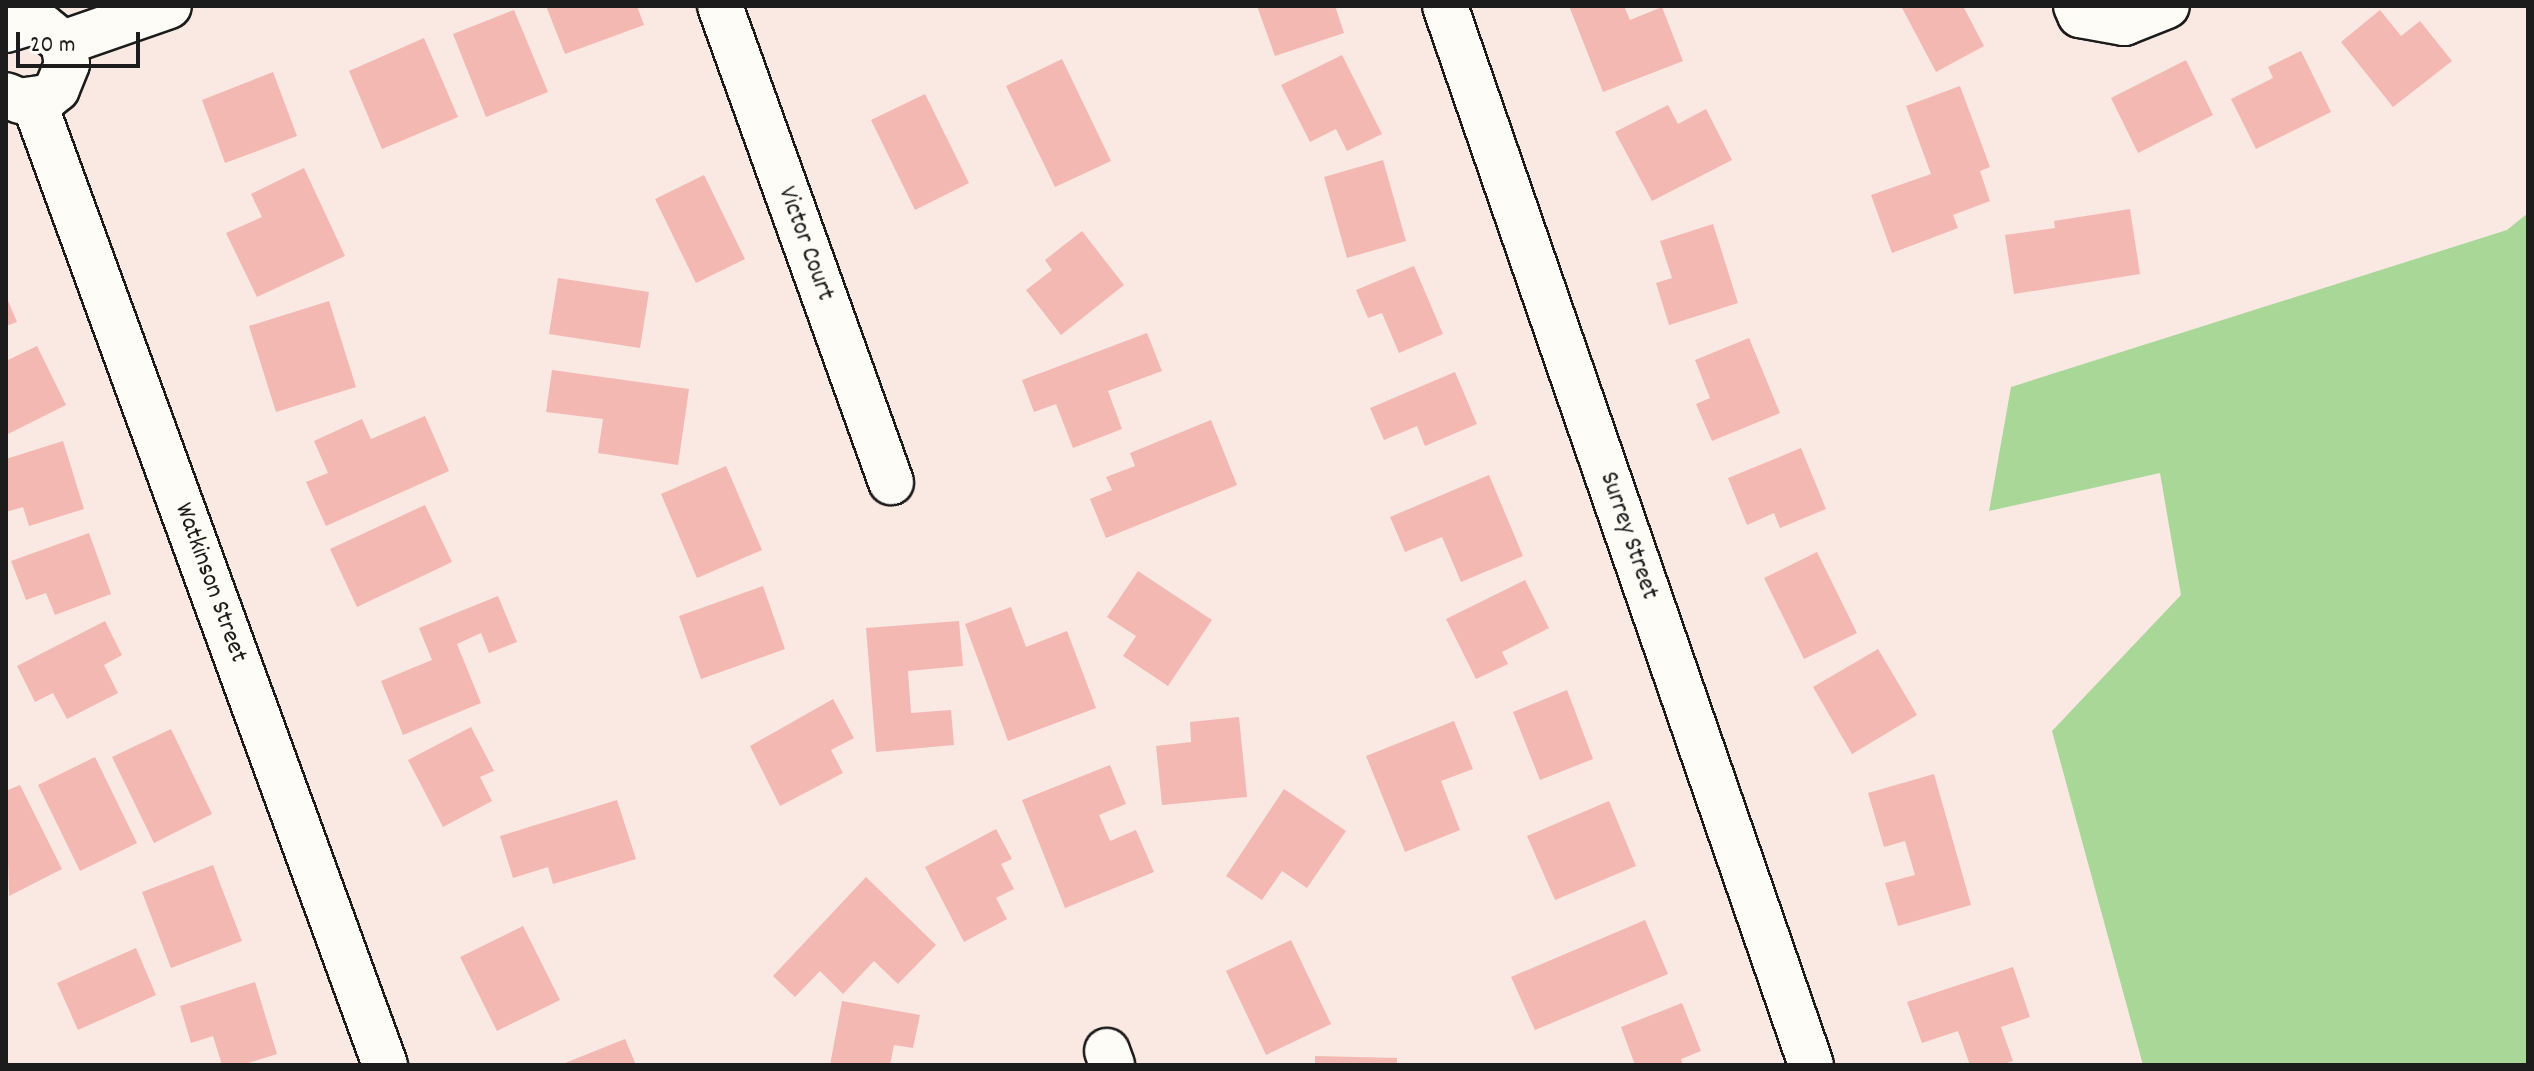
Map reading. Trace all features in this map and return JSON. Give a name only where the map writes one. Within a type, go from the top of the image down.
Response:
[{"type":"street","points":[[63,43],[169,6]]},
{"type":"street","name":"Victor Court","points":[[720,6],[891,482]]},
{"type":"street","name":"Surrey Street","points":[[1445,6],[1811,1065]]},
{"type":"street","points":[[2076,6],[2080,15],[2124,23],[2167,6]]},
{"type":"street","points":[[10,20],[42,26],[63,43],[67,64],[65,77],[57,89],[20,98]]},
{"type":"street","name":"Watkinson Street","points":[[20,98],[385,1065]]},
{"type":"green space","points":[[2528,213],[2528,1065],[2143,1065],[2052,731],[2181,595],[2160,473],[1989,511],[2011,387],[2507,230]]},
{"type":"building","points":[[546,6],[637,6],[644,25],[565,54]]},
{"type":"building","points":[[1257,6],[1335,6],[1344,33],[1275,56]]},
{"type":"building","points":[[1569,6],[1624,6],[1630,20],[1662,7],[1683,61],[1603,92]]},
{"type":"building","points":[[1901,6],[1963,6],[1984,46],[1936,72]]},
{"type":"building","points":[[514,10],[548,92],[486,117],[453,34]]},
{"type":"building","points":[[2380,10],[2401,36],[2420,21],[2452,61],[2393,107],[2341,42]]},
{"type":"building","points":[[424,38],[458,117],[382,149],[349,71]]},
{"type":"building","points":[[2301,51],[2331,112],[2256,149],[2231,99],[2273,78],[2268,67]]},
{"type":"building","points":[[1342,55],[1382,134],[1347,151],[1336,129],[1310,142],[1281,85]]},
{"type":"building","points":[[1062,59],[1111,161],[1055,187],[1006,86]]},
{"type":"building","points":[[2186,60],[2213,115],[2138,153],[2111,98]]},
{"type":"building","points":[[273,72],[297,136],[225,163],[202,100]]},
{"type":"building","points":[[1960,86],[1990,167],[1980,171],[1990,201],[1953,215],[1958,228],[1892,253],[1871,195],[1931,174],[1906,106]]},
{"type":"building","points":[[925,94],[969,183],[915,210],[871,120]]},
{"type":"building","points":[[1668,105],[1678,124],[1706,109],[1732,160],[1652,201],[1615,132]]},
{"type":"building","points":[[1383,160],[1406,241],[1347,258],[1324,177]]},
{"type":"building","points":[[304,168],[345,256],[257,297],[226,233],[262,217],[251,194]]},
{"type":"building","points":[[704,175],[745,259],[696,283],[655,199]]},
{"type":"building","points":[[2130,209],[2140,274],[2014,294],[2005,235],[2055,228],[2054,221]]},
{"type":"building","points":[[1713,224],[1738,303],[1669,325],[1656,283],[1672,278],[1660,241]]},
{"type":"building","points":[[1082,231],[1124,285],[1061,335],[1026,290],[1052,270],[1045,260]]},
{"type":"building","points":[[1414,266],[1443,334],[1399,353],[1382,313],[1368,318],[1356,290]]},
{"type":"building","points":[[558,278],[649,292],[640,348],[549,334]]},
{"type":"building","points":[[6,296],[17,322],[6,326]]},
{"type":"building","points":[[329,301],[356,387],[276,412],[249,326]]},
{"type":"building","points":[[1147,333],[1162,371],[1108,391],[1122,429],[1073,448],[1056,404],[1034,412],[1022,380]]},
{"type":"building","points":[[1749,338],[1780,413],[1712,441],[1696,404],[1710,398],[1695,360]]},
{"type":"building","points":[[37,346],[66,405],[6,435],[6,361]]},
{"type":"building","points":[[552,370],[689,389],[678,465],[598,453],[603,419],[546,412]]},
{"type":"building","points":[[1455,372],[1477,424],[1425,446],[1417,426],[1384,440],[1370,408]]},
{"type":"building","points":[[425,416],[449,471],[326,526],[306,482],[328,473],[314,441],[362,419],[371,439]]},
{"type":"building","points":[[1211,420],[1237,485],[1106,538],[1090,499],[1112,490],[1106,477],[1135,466],[1130,453]]},
{"type":"building","points":[[63,441],[84,509],[29,526],[23,507],[6,512],[6,459]]},
{"type":"building","points":[[1801,448],[1826,509],[1780,528],[1774,513],[1747,525],[1728,478]]},
{"type":"building","points":[[726,466],[762,550],[697,578],[661,494]]},
{"type":"building","points":[[1489,475],[1523,556],[1461,582],[1442,537],[1405,552],[1390,517]]},
{"type":"building","points":[[425,505],[452,562],[357,607],[330,549]]},
{"type":"building","points":[[89,533],[111,594],[55,615],[46,593],[26,600],[11,561]]},
{"type":"building","points":[[1817,552],[1857,633],[1804,659],[1764,578]]},
{"type":"building","points":[[1138,571],[1212,620],[1168,686],[1123,656],[1136,636],[1107,617]]},
{"type":"building","points":[[1525,580],[1549,628],[1502,652],[1508,664],[1476,679],[1446,619]]},
{"type":"building","points":[[763,586],[785,649],[701,679],[679,616]]},
{"type":"building","points":[[498,596],[517,642],[489,653],[481,633],[457,644],[481,703],[403,735],[381,681],[432,660],[419,628]]},
{"type":"building","points":[[1011,607],[1026,647],[1067,631],[1096,708],[1008,741],[965,624]]},
{"type":"building","points":[[105,621],[122,655],[104,665],[118,693],[67,719],[53,693],[35,702],[17,666]]},
{"type":"building","points":[[959,621],[963,666],[908,671],[911,713],[951,710],[954,745],[876,752],[866,628]]},
{"type":"building","points":[[1878,649],[1917,715],[1852,754],[1813,687]]},
{"type":"building","points":[[1567,690],[1593,759],[1540,780],[1513,712]]},
{"type":"building","points":[[833,699],[854,738],[831,750],[843,773],[780,806],[750,746]]},
{"type":"building","points":[[1239,717],[1247,797],[1162,805],[1156,746],[1191,742],[1190,722]]},
{"type":"building","points":[[1454,721],[1473,769],[1441,781],[1460,830],[1405,852],[1366,756]]},
{"type":"building","points":[[471,727],[494,771],[480,777],[492,801],[443,827],[408,760]]},
{"type":"building","points":[[171,729],[212,814],[154,843],[112,757]]},
{"type":"building","points":[[95,757],[137,843],[80,871],[38,785]]},
{"type":"building","points":[[1110,765],[1126,804],[1099,815],[1110,841],[1136,830],[1154,872],[1065,908],[1022,800]]},
{"type":"building","points":[[1934,774],[1971,905],[1898,926],[1885,883],[1915,875],[1905,841],[1884,847],[1868,793]]},
{"type":"building","points":[[20,785],[62,869],[9,896],[6,791]]},
{"type":"building","points":[[1284,789],[1346,831],[1307,888],[1282,871],[1262,900],[1226,876]]},
{"type":"building","points":[[617,800],[636,859],[553,884],[548,867],[513,878],[500,836]]},
{"type":"building","points":[[1609,801],[1636,866],[1555,900],[1527,836]]},
{"type":"building","points":[[996,829],[1012,859],[1001,864],[1014,889],[996,898],[1007,919],[964,942],[925,867]]},
{"type":"building","points":[[213,865],[242,941],[171,968],[142,892]]},
{"type":"building","points":[[866,877],[936,945],[898,984],[874,961],[843,994],[820,971],[795,997],[773,976]]},
{"type":"building","points":[[1645,920],[1668,974],[1535,1030],[1511,977]]},
{"type":"building","points":[[523,926],[560,1000],[497,1031],[460,957]]},
{"type":"building","points":[[1291,940],[1331,1024],[1266,1055],[1226,971]]},
{"type":"building","points":[[136,948],[156,995],[78,1030],[57,983]]},
{"type":"building","points":[[2013,967],[2030,1017],[2001,1027],[2013,1061],[2000,1065],[1970,1065],[1958,1031],[1922,1043],[1907,1002]]},
{"type":"building","points":[[255,982],[277,1054],[242,1065],[222,1065],[213,1036],[191,1043],[180,1006]]},
{"type":"building","points":[[842,1001],[920,1015],[913,1048],[894,1045],[890,1065],[830,1065]]},
{"type":"building","points":[[1682,1003],[1701,1051],[1681,1059],[1683,1065],[1635,1065],[1621,1027]]},
{"type":"building","points":[[625,1039],[636,1065],[560,1065]]},
{"type":"building","points":[[1315,1056],[1397,1058],[1397,1065],[1315,1065]]}]
